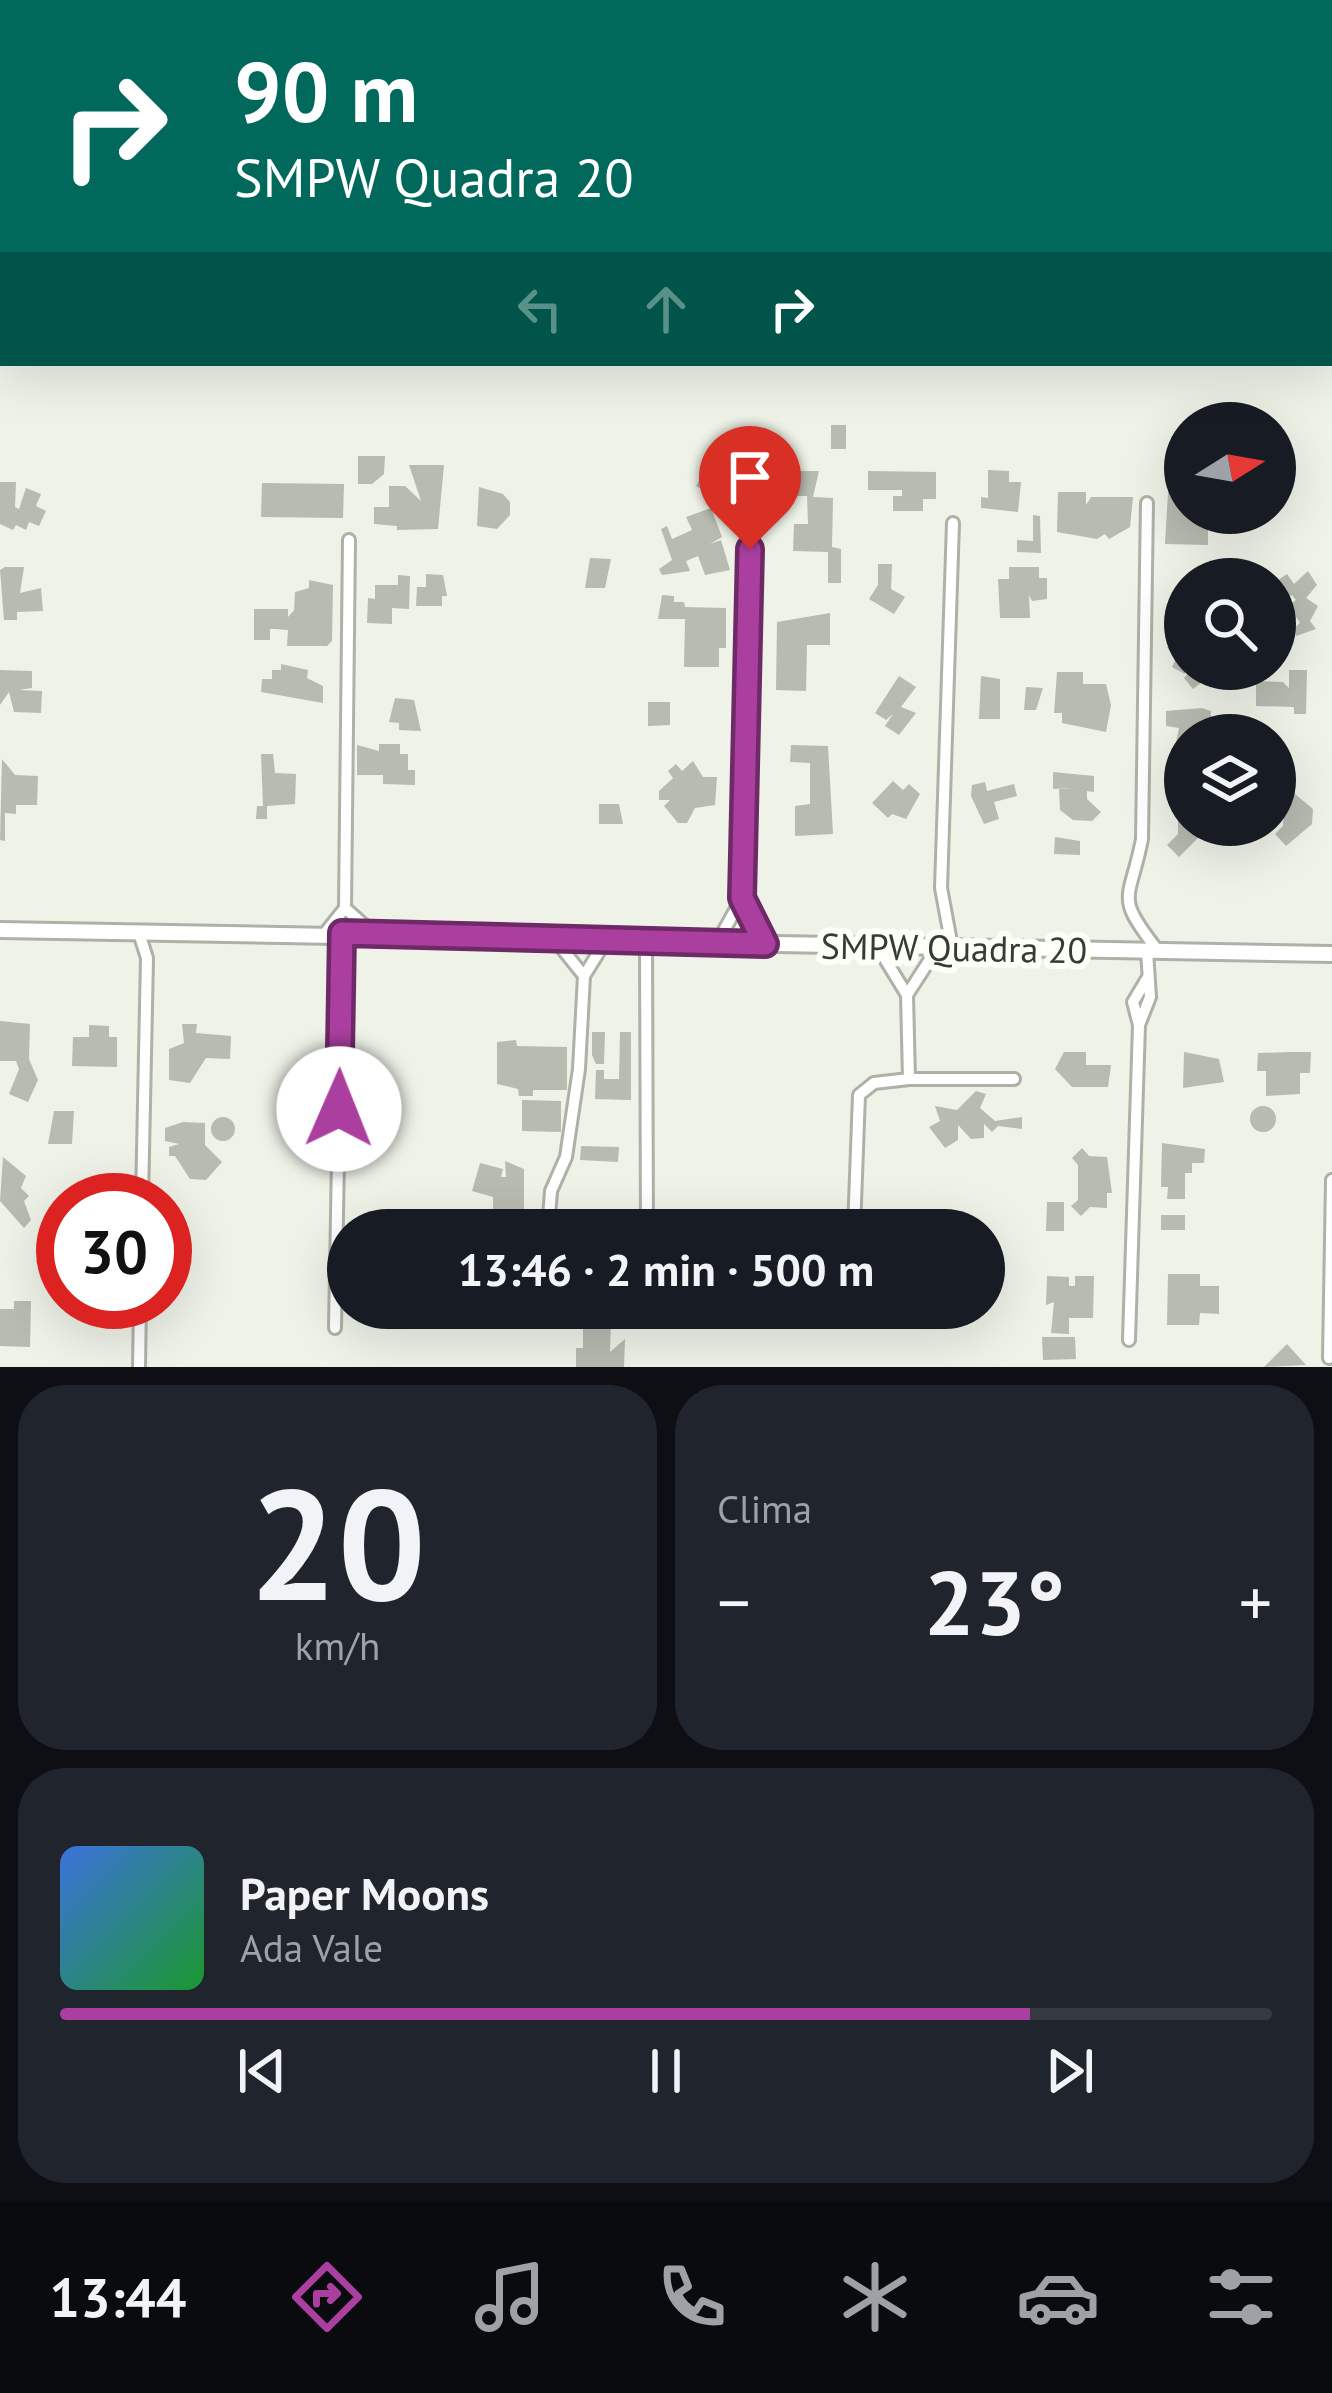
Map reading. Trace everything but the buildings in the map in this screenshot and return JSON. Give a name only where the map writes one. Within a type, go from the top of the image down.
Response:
[{"type":"street","points":[[717,944],[742,898],[752,462]]},
{"type":"street","points":[[1129,1340],[1139,1025],[1149,1004],[1154,951],[1135,921],[1126,887],[1142,839],[1147,503]]},
{"type":"street","points":[[907,995],[945,947],[941,888],[953,523]]},
{"type":"street","points":[[325,933],[345,908],[349,540]]},
{"type":"street","points":[[742,898],[765,944]]},
{"type":"street","points":[[345,908],[374,934]]},
{"type":"street","name":"SMPW Quadra 20","points":[[0,930],[1325,953]]},
{"type":"street","points":[[139,933],[147,958],[143,1173]]},
{"type":"street","points":[[147,958],[164,933]]},
{"type":"street","points":[[337,1209],[342,933]]},
{"type":"street","points":[[1325,953],[1332,938]]},
{"type":"street","points":[[556,940],[584,976]]},
{"type":"street","points":[[549,1209],[550,1191],[566,1157],[584,976],[605,941]]},
{"type":"street","points":[[646,943],[646,1209]]},
{"type":"street","points":[[877,946],[907,995],[909,1079]]},
{"type":"street","points":[[855,1209],[859,1095],[874,1083],[909,1079],[1014,1079]]},
{"type":"street","points":[[1329,1358],[1332,1180]]},
{"type":"street","points":[[139,1367],[140,1329]]},
{"type":"route","points":[[339,1109],[342,933],[765,944],[742,898],[750,549]]}]
